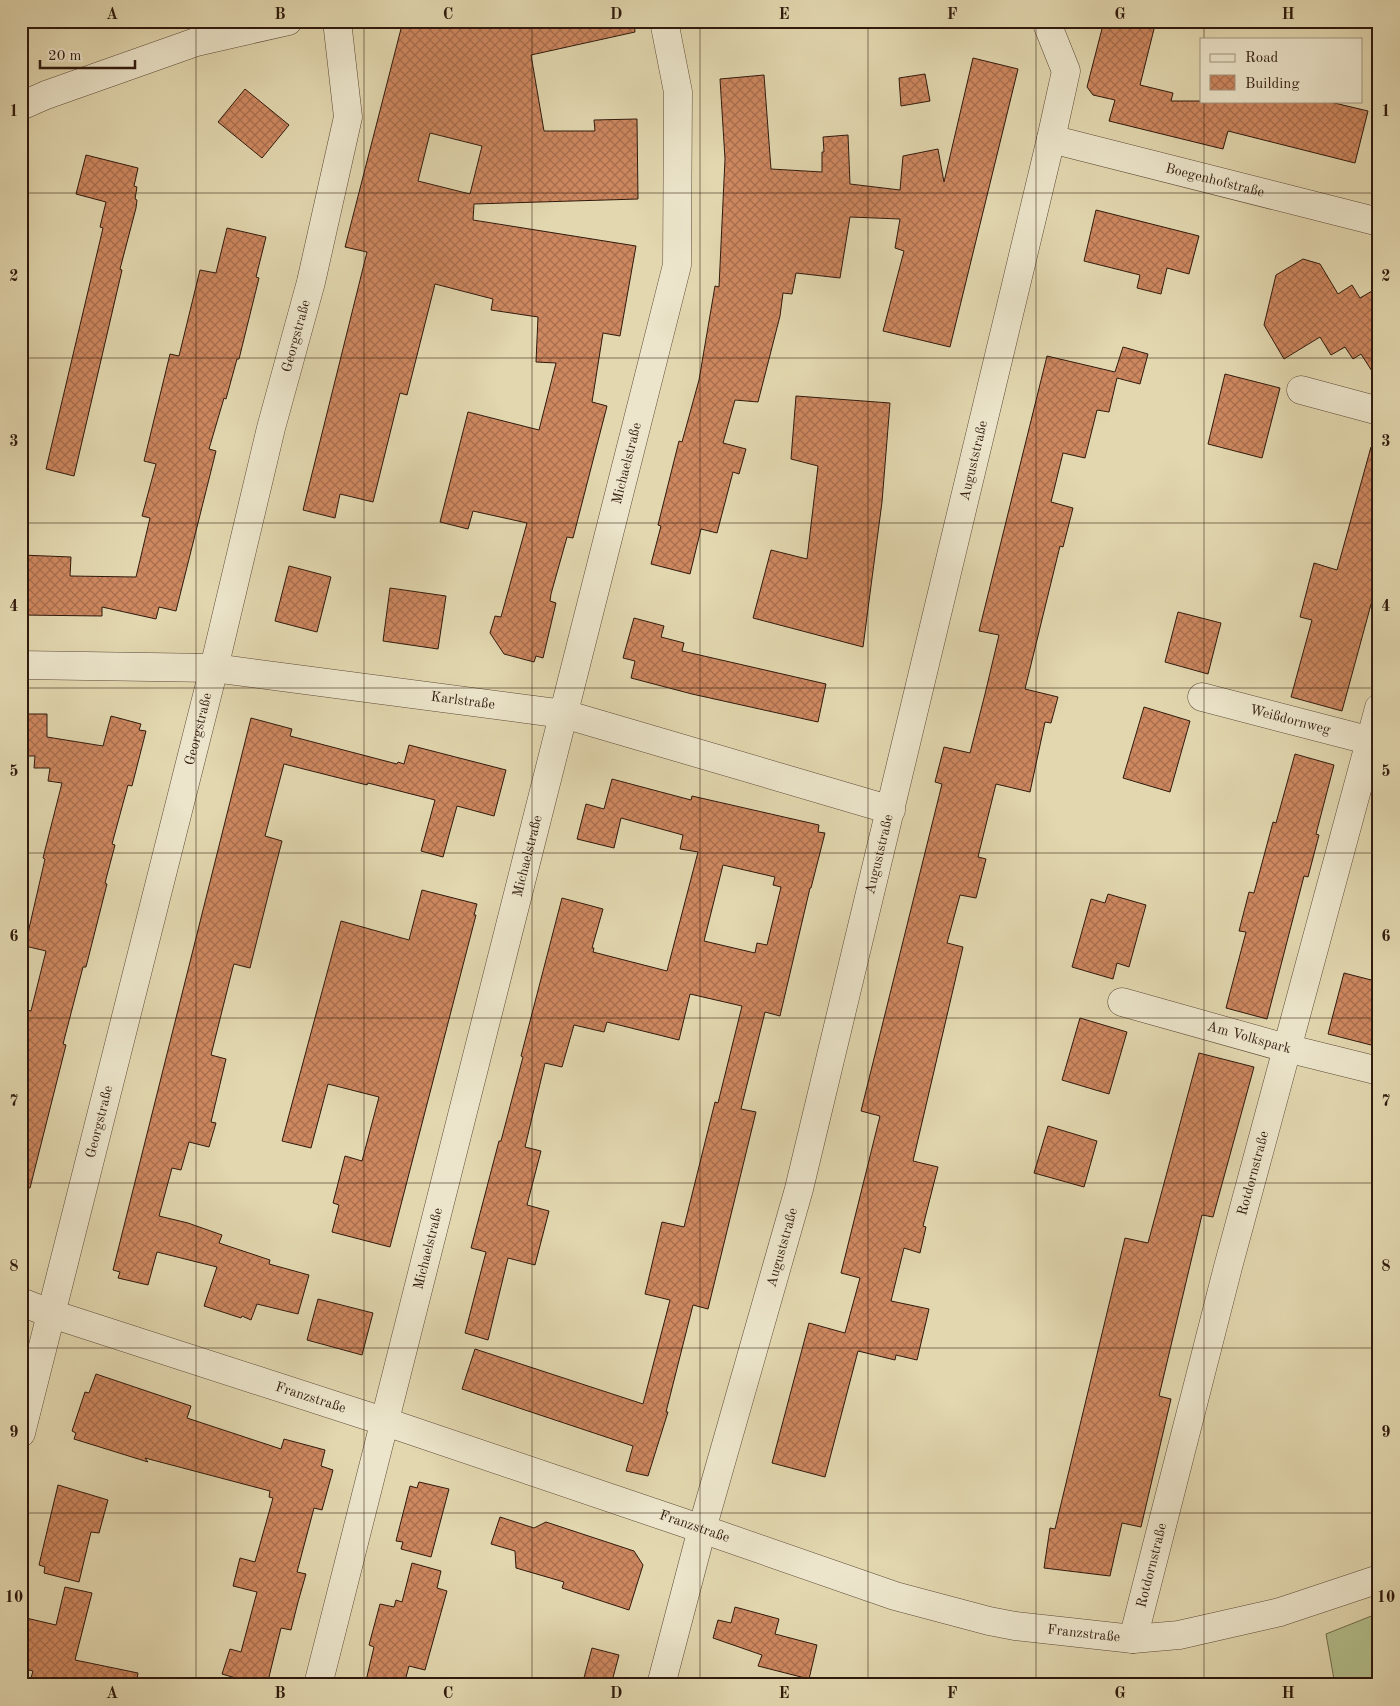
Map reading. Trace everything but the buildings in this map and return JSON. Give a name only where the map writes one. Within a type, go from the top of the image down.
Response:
[{"type":"street","points":[[21,106],[196,32],[288,21]]},
{"type":"street","name":"Georgstraße","points":[[21,1433],[214,668],[270,428],[311,282],[348,117],[337,21]]},
{"type":"street","name":"Michaelstraße","points":[[318,1685],[677,265],[678,92],[664,21]]},
{"type":"street","name":"Auguststraße","points":[[661,1685],[702,1529],[799,1189],[1051,139],[1066,71],[1046,21]]},
{"type":"street","name":"Boegenhofstraße","points":[[1051,139],[1379,222]]},
{"type":"street","points":[[1301,390],[1379,411]]},
{"type":"street","name":"Karlstraße","points":[[21,665],[214,668],[564,714],[891,810]]},
{"type":"street","name":"Weißdornweg","points":[[1202,697],[1375,741]]},
{"type":"street","name":"Rotdornstraße","points":[[1133,1639],[1286,1048],[1375,741],[1379,708]]},
{"type":"street","name":"Am Volkspark","points":[[1122,1002],[1286,1048],[1379,1071]]},
{"type":"street","name":"Franzstraße","points":[[21,1302],[52,1314],[386,1422],[895,1596],[1015,1626],[1133,1639],[1179,1635],[1280,1612],[1379,1579]]},
{"type":"green space","points":[[1379,1613],[1379,1685],[1335,1685],[1326,1634]]}]
